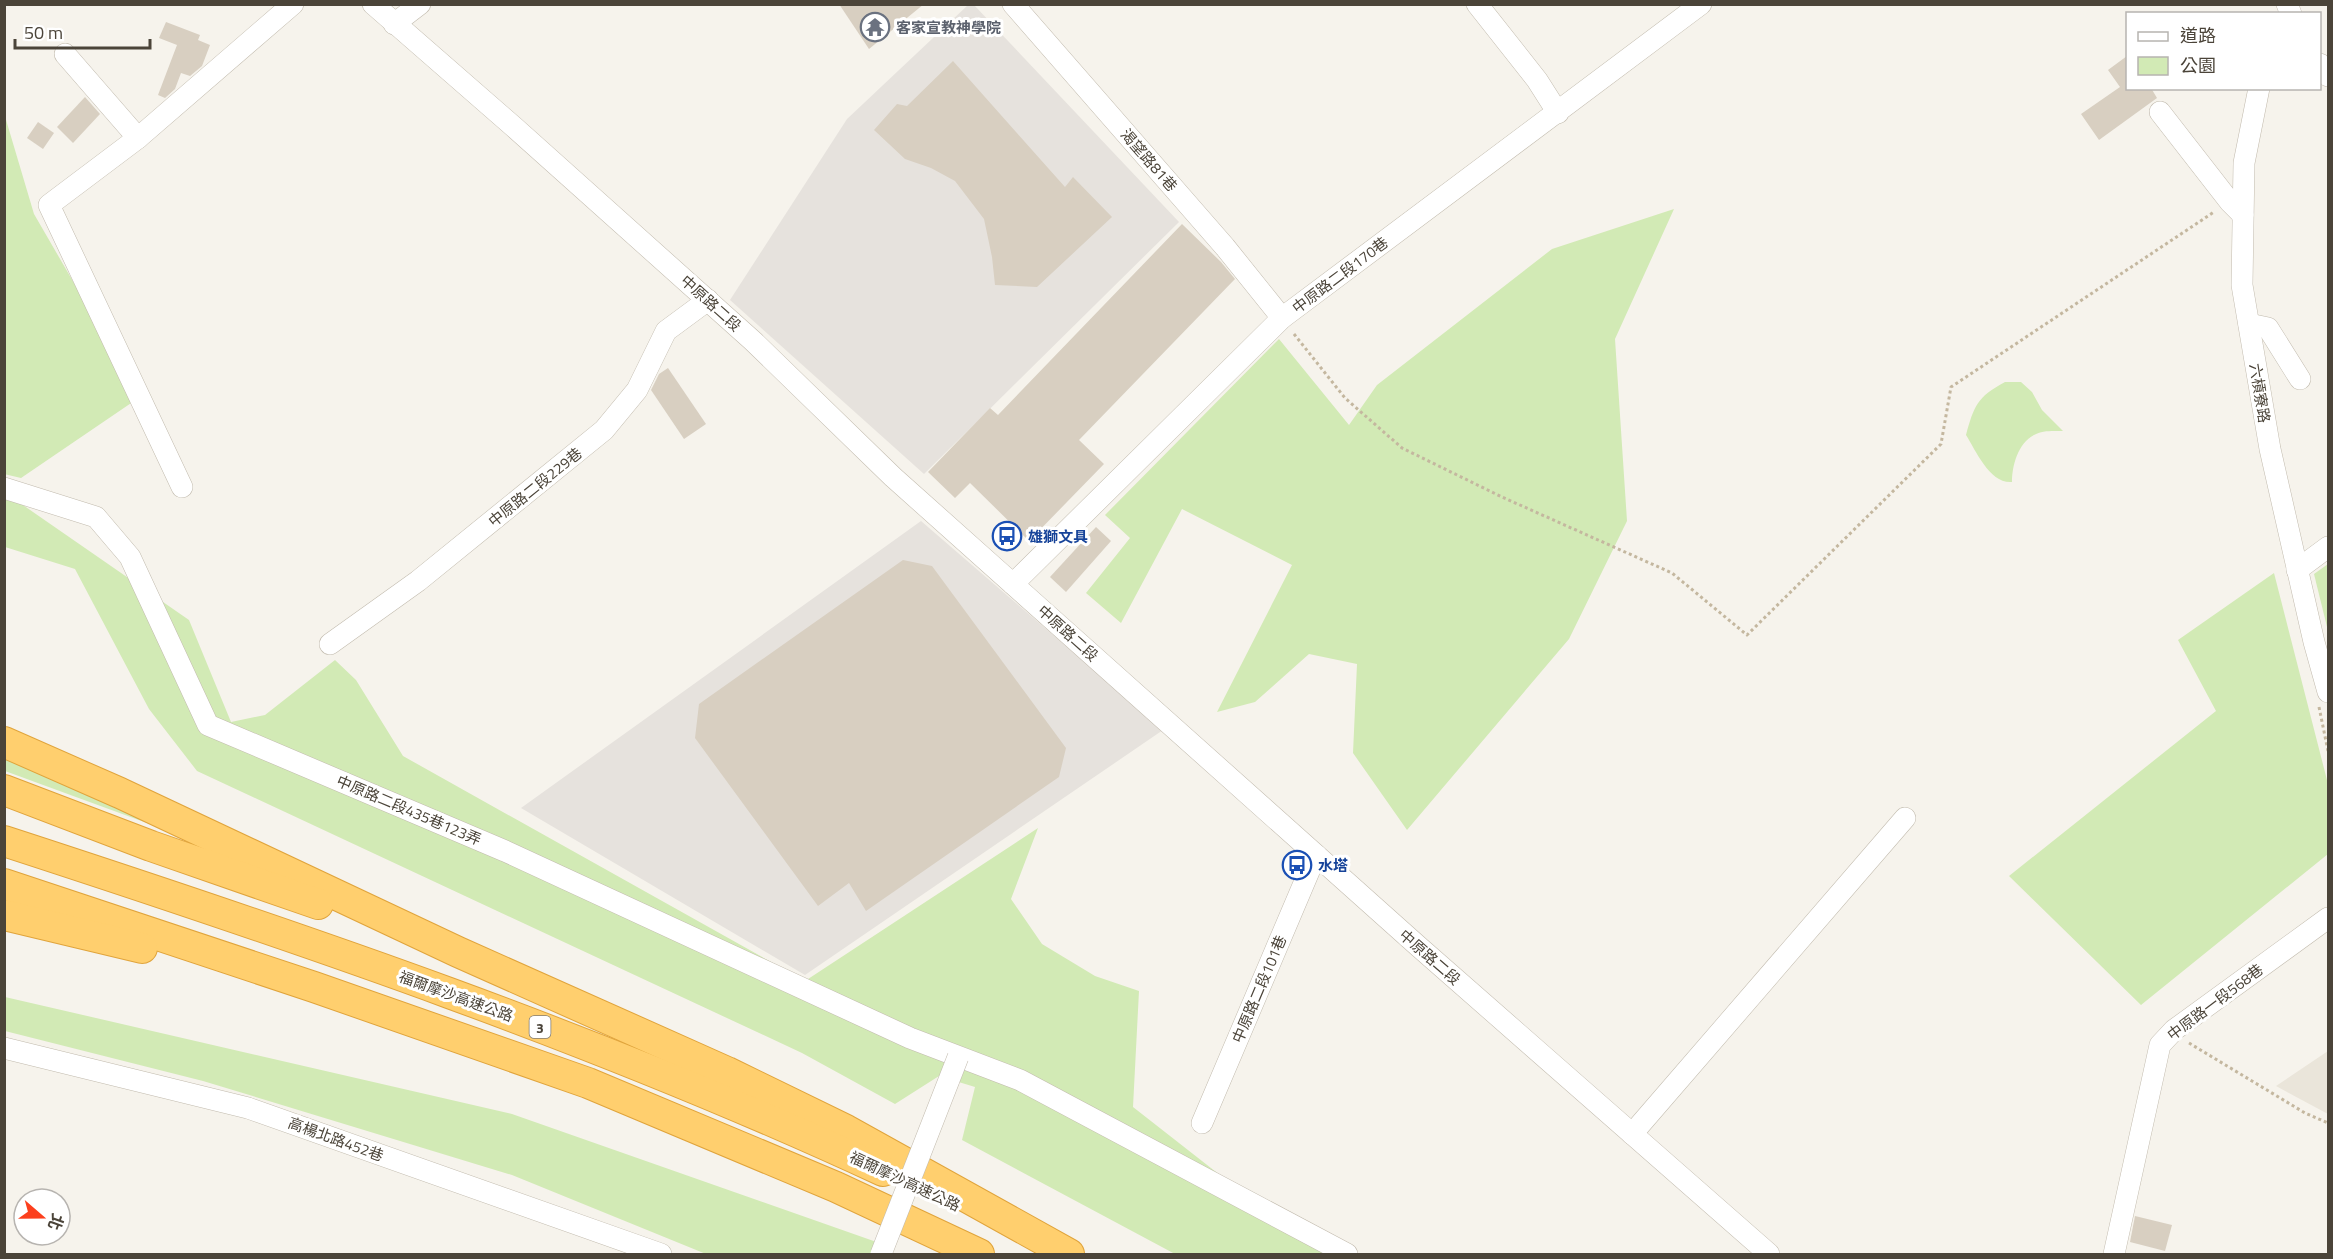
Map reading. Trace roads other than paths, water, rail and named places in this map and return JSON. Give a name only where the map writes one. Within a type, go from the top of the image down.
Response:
[{"type":"highway","points":[[4,742],[120,793],[458,952],[727,1072],[846,1130],[1069,1254]]},
{"type":"highway","points":[[4,790],[151,846],[458,952]]},
{"type":"highway","name":"福爾摩沙高速公路","points":[[4,841],[249,921],[654,1071],[825,1144],[1060,1254]]},
{"type":"highway","points":[[4,884],[314,987],[588,1083],[836,1187],[979,1254]]},
{"type":"highway","points":[[4,915],[314,987]]},
{"type":"street","points":[[182,487],[49,205],[138,138],[293,4]]},
{"type":"street","name":"中原路二段","points":[[373,4],[708,300],[893,477],[1316,855],[1769,1254]]},
{"type":"street","points":[[394,24],[420,4]]},
{"type":"street","name":"渴望路81巷","points":[[1013,4],[1225,247],[1282,318]]},
{"type":"street","points":[[1477,4],[1537,80],[1558,114]]},
{"type":"street","name":"中原路二段170巷","points":[[1013,584],[1282,318],[1558,114],[1701,4]]},
{"type":"street","points":[[65,54],[138,138]]},
{"type":"street","name":"六槓寮路","points":[[2259,90],[2244,163],[2242,285],[2270,449],[2314,642],[2323,699]]},
{"type":"street","points":[[2160,112],[2230,202],[2243,214]]},
{"type":"street","name":"中原路二段229巷","points":[[330,644],[418,582],[604,430],[637,390],[666,332],[708,300]]},
{"type":"street","points":[[2249,324],[2268,328],[2300,379]]},
{"type":"street","name":"中原路二段435巷123弄","points":[[4,488],[96,518],[130,557],[208,725],[505,851],[910,1038],[1020,1080],[1347,1254]]},
{"type":"street","points":[[2297,570],[2328,547]]},
{"type":"street","points":[[1632,1134],[1905,818]]},
{"type":"street","name":"中原路二段101巷","points":[[1202,1123],[1316,855]]},
{"type":"street","name":"中原路一段568巷","points":[[2114,1254],[2160,1045],[2174,1030],[2328,918]]},
{"type":"street","name":"高楊北路452巷","points":[[4,1048],[248,1108],[661,1254]]},
{"type":"street","points":[[881,1254],[958,1057]]},
{"type":"place","name":"客家宣教神學院","points":[[875,27]]},
{"type":"place","name":"雄獅文具","points":[[1007,536]]},
{"type":"place","name":"水塔","points":[[1297,865]]}]
